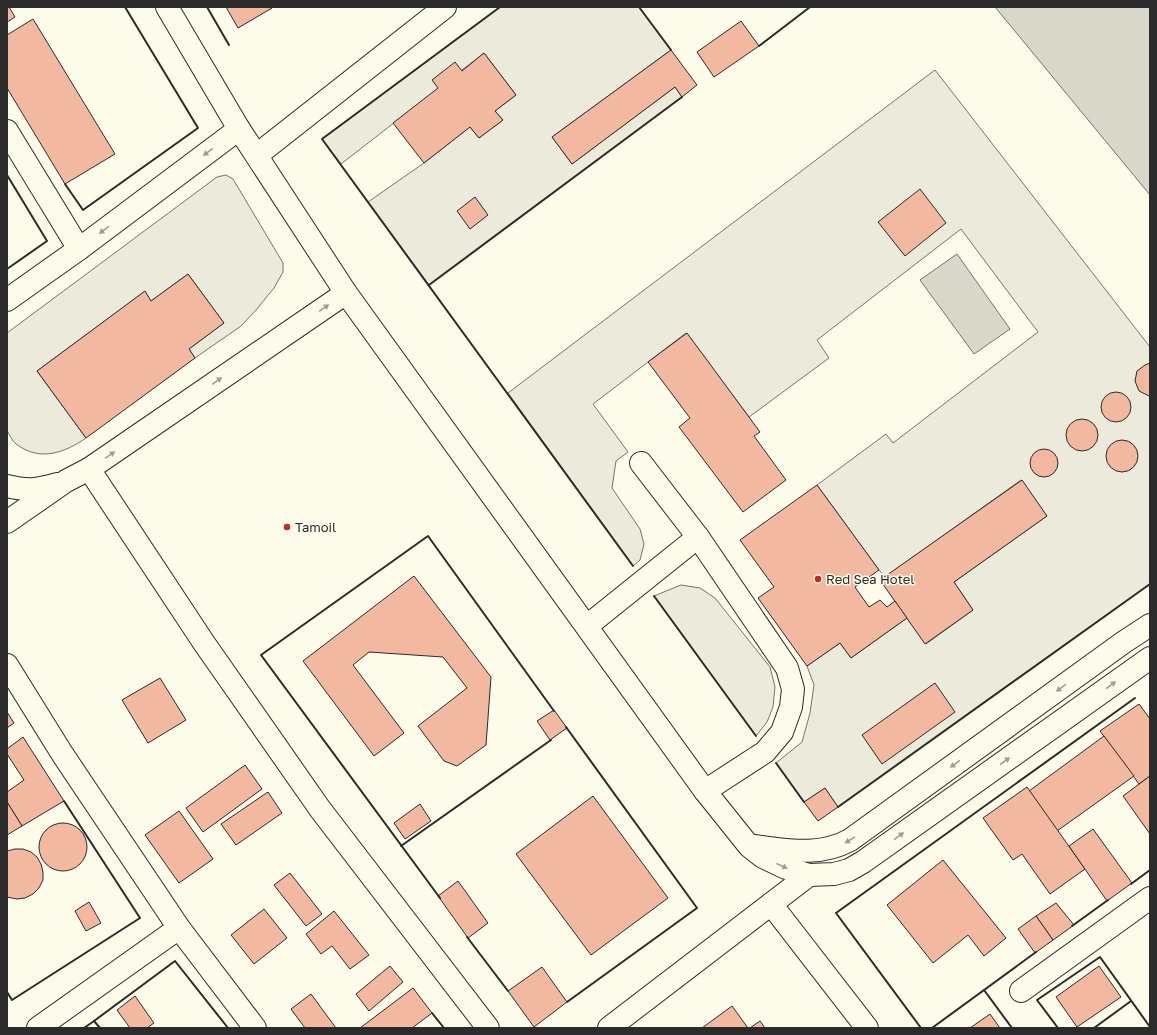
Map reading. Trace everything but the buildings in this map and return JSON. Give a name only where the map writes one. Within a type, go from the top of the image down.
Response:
[{"type":"street","points":[[167,7],[239,129],[346,293],[705,791],[749,846],[763,857],[786,868],[809,875],[834,874],[849,870],[863,862],[1147,667],[1124,642]]},
{"type":"street","points":[[257,155],[445,7]]},
{"type":"street","points":[[7,300],[239,129]]},
{"type":"street","points":[[7,132],[78,249]]},
{"type":"street","points":[[7,522],[66,481],[89,469],[346,293]]},
{"type":"street","points":[[641,463],[698,537],[786,668],[793,689],[791,707],[782,732],[765,752],[705,791]]},
{"type":"street","points":[[89,469],[204,643],[320,809],[488,1028]]},
{"type":"street","points":[[7,486],[24,490],[38,489],[66,481]]},
{"type":"street","points":[[587,626],[698,537]]},
{"type":"street","points":[[749,846],[806,852],[838,846],[850,840],[1124,642],[1150,625]]},
{"type":"street","points":[[7,665],[63,755],[179,928],[255,1028]]},
{"type":"street","points":[[609,1028],[809,875]]},
{"type":"street","points":[[1021,991],[1150,898]]},
{"type":"street","points":[[771,904],[867,1028]]},
{"type":"street","points":[[38,1028],[179,928]]},
{"type":"shaded area","points":[[500,7],[639,7],[671,50],[552,137],[572,164],[675,87],[682,97],[429,285],[368,202],[424,163],[470,127],[479,138],[503,120],[495,111],[516,95],[484,53],[341,164],[322,139]]},
{"type":"shaded area","points":[[995,7],[1150,7],[1150,195]]},
{"type":"shaded area","points":[[935,70],[1150,347],[1150,584],[838,807],[825,788],[804,802],[776,763],[802,742],[810,713],[814,685],[807,666],[840,643],[851,658],[907,618],[926,644],[973,610],[954,582],[1047,516],[1021,480],[885,577],[817,485],[886,434],[893,443],[1038,332],[961,229],[817,340],[829,358],[749,417],[686,333],[593,404],[628,452],[616,461],[612,488],[640,529],[644,544],[640,560],[633,566],[508,393]]},
{"type":"shaded area","points":[[226,175],[233,179],[283,263],[283,272],[274,288],[241,326],[195,358],[189,349],[224,323],[188,274],[151,301],[144,292],[37,371],[86,438],[61,451],[43,454],[25,450],[16,444],[7,431],[7,333],[217,177]]},
{"type":"shaded area","points":[[957,254],[1010,329],[974,354],[920,280]]},
{"type":"shaded area","points":[[681,585],[700,588],[715,598],[770,667],[775,687],[773,707],[767,722],[756,736],[654,596]]},
{"type":"wall","points":[[65,184],[83,210],[198,128],[125,7]]},
{"type":"wall","points":[[207,7],[229,45]]},
{"type":"wall","points":[[500,7],[322,139],[633,566]]},
{"type":"wall","points":[[639,7],[671,50]]},
{"type":"wall","points":[[759,46],[810,7]]},
{"type":"wall","points":[[429,285],[682,97]]},
{"type":"wall","points":[[7,175],[47,241],[7,269]]},
{"type":"wall","points":[[440,898],[261,655],[428,536],[554,711]]},
{"type":"wall","points":[[838,807],[1150,584]]},
{"type":"wall","points":[[654,596],[756,736]]},
{"type":"wall","points":[[921,1028],[836,913],[1135,698]]},
{"type":"wall","points":[[566,727],[697,908],[567,1002]]},
{"type":"wall","points":[[401,846],[551,740]]},
{"type":"wall","points":[[776,763],[804,802]]},
{"type":"wall","points":[[7,992],[12,1000],[140,918],[64,801]]},
{"type":"wall","points":[[1131,884],[1150,870]]},
{"type":"wall","points":[[1072,926],[1108,900]]},
{"type":"wall","points":[[467,937],[508,991]]},
{"type":"wall","points":[[932,1028],[1036,952]]},
{"type":"wall","points":[[1058,1028],[1037,1000],[1100,957],[1150,1027]]},
{"type":"wall","points":[[94,1021],[175,961],[228,1028]]},
{"type":"wall","points":[[984,990],[1012,1028]]},
{"type":"wall","points":[[1094,1028],[1131,1001]]},
{"type":"wall","points":[[432,1013],[444,1028]]},
{"type":"wall","points":[[84,1028],[94,1021],[100,1028]]},
{"type":"place","name":"Tamoil","points":[[287,527]]},
{"type":"place","name":"Red Sea Hotel","points":[[818,579]]}]
